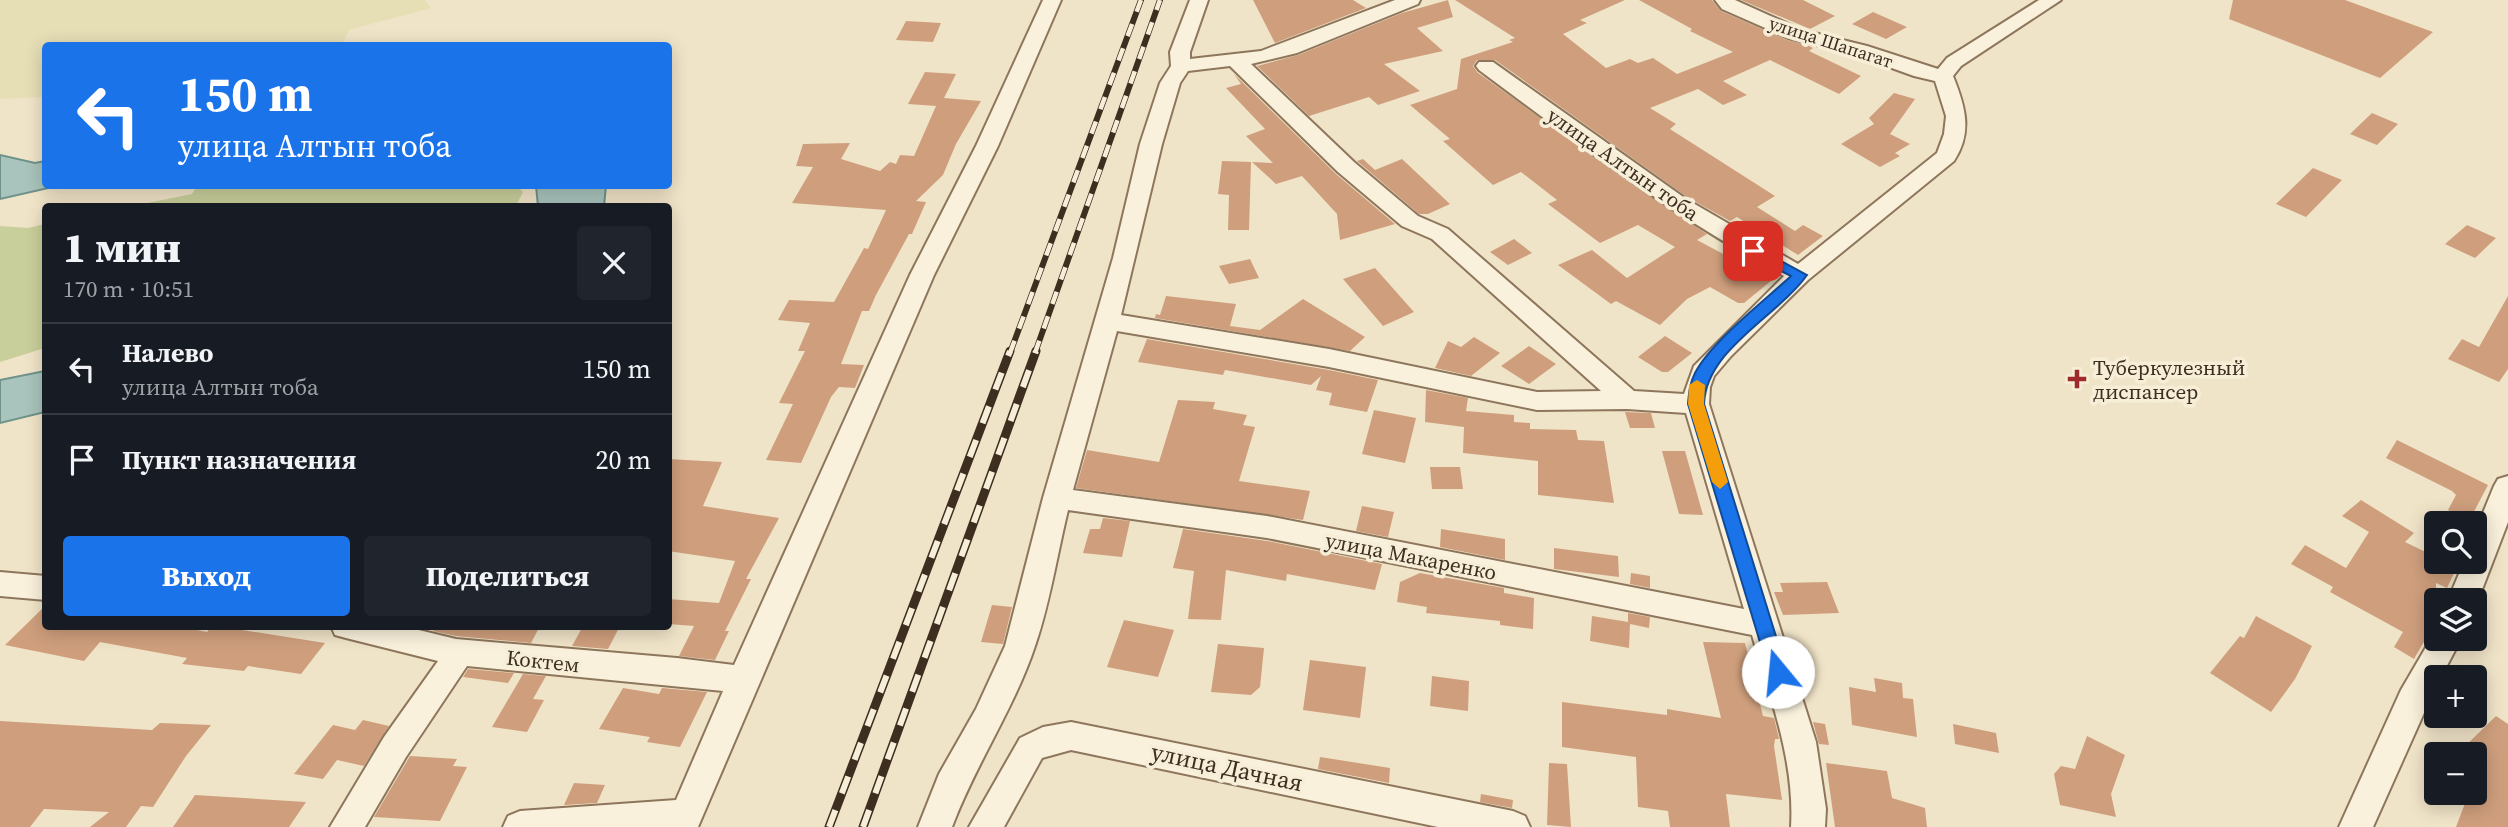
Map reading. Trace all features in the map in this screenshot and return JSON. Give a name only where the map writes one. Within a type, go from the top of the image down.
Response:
[{"type":"street","points":[[520,827],[683,821],[922,275],[987,146],[1052,0]]},
{"type":"street","points":[[935,827],[951,785],[989,717],[1020,646],[1057,498],[1128,247],[1157,122],[1170,83],[1181,66],[1180,52],[1199,0]]},
{"type":"street","points":[[1181,66],[1235,60],[1290,49],[1411,0]]},
{"type":"street","name":"улица Шапагат","points":[[1724,0],[1729,5],[1796,34],[1860,50],[1932,74]]},
{"type":"street","points":[[1900,86],[1954,62],[2052,0]]},
{"type":"street","points":[[1235,60],[1346,167],[1410,221],[1440,234],[1627,400]]},
{"type":"street","name":"улица Алтын тоба","points":[[1486,66],[1604,154],[1753,251],[1800,275]]},
{"type":"street","points":[[1808,827],[1809,809],[1800,742],[1696,404],[1697,387],[1703,372],[1722,349],[1800,275],[1946,156],[1957,132],[1957,113],[1932,74]]},
{"type":"street","points":[[1105,321],[1329,358],[1537,401],[1627,400],[1696,404]]},
{"type":"street","points":[[2468,588],[2508,486]]},
{"type":"street","name":"улица Макаренко","points":[[1057,498],[1267,527],[1764,625]]},
{"type":"street","points":[[0,584],[42,588]]},
{"type":"street","name":"Коктем","points":[[363,630],[456,652],[677,671],[743,680]]},
{"type":"street","points":[[2356,827],[2412,699],[2439,651]]},
{"type":"street","points":[[347,827],[395,747],[451,668],[456,652]]},
{"type":"street","name":"улица Дачная","points":[[986,827],[1031,748],[1043,741],[1072,736],[1513,827]]},
{"type":"shaded area","points":[[0,0],[425,0],[431,8],[349,30],[343,42],[42,42],[42,97],[0,99]]},
{"type":"green space","points":[[195,189],[520,189],[523,192],[518,203],[147,203],[192,194]]},
{"type":"green space","points":[[42,225],[42,349],[0,362],[0,226],[28,228]]},
{"type":"water","points":[[0,155],[35,163],[42,162],[44,189],[0,199]]},
{"type":"water","points":[[536,189],[606,189],[604,203],[538,203]]},
{"type":"water","points":[[42,372],[42,413],[0,423],[0,380]]},
{"type":"building","points":[[1253,0],[1353,0],[1366,8],[1275,43]]},
{"type":"building","points":[[1448,0],[1453,17],[1417,28],[1443,51],[1384,64],[1420,91],[1378,105],[1369,97],[1309,116],[1257,66],[1298,55],[1402,13]]},
{"type":"building","points":[[1455,0],[1625,0],[1580,20],[1587,23],[1563,34],[1606,68],[1630,59],[1638,63],[1653,58],[1677,74],[1733,52],[1690,31],[1692,29],[1639,0],[1712,0],[1721,11],[1787,40],[1807,45],[1813,48],[1809,51],[1861,76],[1839,94],[1770,60],[1723,81],[1747,95],[1723,105],[1698,89],[1650,108],[1676,124],[1670,129],[1775,196],[1757,207],[1795,231],[1803,225],[1823,236],[1798,255],[1737,217],[1730,221],[1687,197],[1495,60],[1477,60],[1473,66],[1477,72],[1627,181],[1707,234],[1697,240],[1772,280],[1744,303],[1738,303],[1710,287],[1687,299],[1660,325],[1616,301],[1611,304],[1558,265],[1592,250],[1627,278],[1675,247],[1638,225],[1600,243],[1548,204],[1557,200],[1521,172],[1493,185],[1443,141],[1450,139],[1410,105],[1457,89],[1461,59],[1513,42],[1509,40],[1515,38]]},
{"type":"building","points":[[1741,0],[1803,0],[1835,16],[1810,29]]},
{"type":"building","points":[[2233,0],[2345,0],[2433,32],[2380,78],[2229,19]]},
{"type":"building","points":[[1873,12],[1907,27],[1886,39],[1852,24]]},
{"type":"building","points":[[906,21],[941,23],[933,42],[896,40]]},
{"type":"building","points":[[925,72],[956,74],[944,98],[981,101],[956,144],[943,175],[916,201],[926,202],[912,234],[909,234],[869,311],[862,311],[841,364],[864,365],[855,388],[839,387],[831,397],[801,463],[766,460],[793,404],[779,403],[805,351],[798,351],[810,323],[778,320],[789,300],[834,302],[864,248],[868,249],[886,210],[792,203],[813,167],[796,166],[803,144],[850,143],[841,159],[880,171],[890,162],[896,164],[900,155],[914,156],[936,106],[908,104]]},
{"type":"building","points":[[1234,74],[1336,174],[1395,224],[1340,240],[1337,214],[1302,176],[1276,184],[1252,162],[1273,163],[1246,136],[1265,129],[1226,88],[1241,84]]},
{"type":"building","points":[[1894,93],[1915,99],[1890,134],[1910,144],[1895,153],[1900,156],[1880,167],[1841,144],[1874,124],[1869,118]]},
{"type":"building","points":[[2372,113],[2398,124],[2377,145],[2350,134]]},
{"type":"building","points":[[1363,159],[1375,170],[1402,159],[1450,204],[1428,214],[1419,214],[1357,161]]},
{"type":"building","points":[[1222,161],[1251,162],[1249,230],[1228,230],[1229,195],[1218,194]]},
{"type":"building","points":[[2313,168],[2342,180],[2306,217],[2276,204]]},
{"type":"building","points":[[2467,225],[2496,238],[2475,258],[2445,244]]},
{"type":"building","points":[[1514,239],[1532,253],[1508,265],[1490,252]]},
{"type":"building","points":[[1250,259],[1259,278],[1229,284],[1219,266]]},
{"type":"building","points":[[1375,268],[1414,312],[1383,326],[1343,279]]},
{"type":"building","points":[[1166,296],[1236,304],[1230,326],[1260,330],[1303,299],[1365,337],[1350,351],[1155,318],[1156,314],[1160,315]]},
{"type":"building","points":[[2508,296],[2508,369],[2499,382],[2448,359],[2462,339],[2479,347]]},
{"type":"building","points":[[1665,336],[1692,353],[1668,372],[1662,372],[1638,357]]},
{"type":"building","points":[[1474,337],[1500,353],[1471,376],[1435,368],[1448,341],[1461,347]]},
{"type":"building","points":[[1147,339],[1378,380],[1367,412],[1329,405],[1332,393],[1316,390],[1321,376],[1311,385],[1225,370],[1223,375],[1138,362]]},
{"type":"building","points":[[1529,346],[1556,364],[1529,384],[1501,366]]},
{"type":"building","points":[[1426,390],[1468,398],[1466,411],[1514,415],[1514,422],[1530,423],[1530,429],[1576,430],[1578,440],[1604,441],[1614,503],[1538,495],[1538,461],[1463,453],[1464,427],[1425,422]]},
{"type":"building","points":[[1178,400],[1215,402],[1213,409],[1247,415],[1243,425],[1255,427],[1239,481],[1310,491],[1303,520],[1076,488],[1087,450],[1159,462]]},
{"type":"building","points":[[1374,410],[1416,418],[1405,463],[1362,454]]},
{"type":"building","points":[[1625,412],[1651,413],[1655,428],[1630,428]]},
{"type":"building","points":[[2397,440],[2488,485],[2474,511],[2450,511],[2448,510],[2456,495],[2452,491],[2386,458]]},
{"type":"building","points":[[1662,451],[1685,451],[1703,515],[1679,514]]},
{"type":"building","points":[[672,459],[722,462],[703,506],[779,518],[746,579],[751,579],[725,631],[729,631],[715,660],[679,656],[694,626],[672,624],[672,599],[719,603],[735,561],[672,552]]},
{"type":"building","points":[[1430,467],[1460,467],[1463,489],[1432,489]]},
{"type":"building","points":[[2361,500],[2414,533],[2405,542],[2424,551],[2424,574],[2454,574],[2447,588],[2436,583],[2436,588],[2424,588],[2424,642],[2414,659],[2394,647],[2403,632],[2330,592],[2333,587],[2291,564],[2305,545],[2346,568],[2369,532],[2342,516]]},
{"type":"building","points":[[1362,506],[1394,512],[1388,537],[1356,531]]},
{"type":"building","points":[[1103,518],[1130,521],[1122,557],[1083,553],[1090,529],[1100,529]]},
{"type":"building","points":[[1183,529],[1267,541],[1382,564],[1375,590],[1287,574],[1286,581],[1226,570],[1221,620],[1188,619],[1194,571],[1173,568]]},
{"type":"building","points":[[1441,529],[1505,539],[1505,560],[1440,547]]},
{"type":"building","points":[[1554,548],[1618,556],[1619,577],[1554,569]]},
{"type":"building","points":[[1420,573],[1504,588],[1504,593],[1534,598],[1533,629],[1500,625],[1500,621],[1426,613],[1427,607],[1397,602],[1400,582]]},
{"type":"building","points":[[1631,573],[1650,576],[1650,588],[1630,584]]},
{"type":"building","points":[[1827,582],[1839,613],[1783,615],[1774,592],[1783,592],[1780,583]]},
{"type":"building","points":[[992,605],[1012,607],[1003,644],[981,642]]},
{"type":"building","points":[[42,609],[42,630],[242,630],[325,643],[301,674],[248,666],[244,671],[182,664],[187,658],[100,642],[84,661],[5,645]]},
{"type":"building","points":[[1628,613],[1650,617],[1649,628],[1630,624],[1629,648],[1590,641],[1592,616],[1628,622]]},
{"type":"building","points":[[2256,616],[2312,646],[2295,679],[2271,712],[2210,673],[2240,636],[2244,638]]},
{"type":"building","points":[[1124,620],[1174,630],[1158,677],[1107,667]]},
{"type":"building","points":[[538,630],[531,643],[456,636],[433,631]]},
{"type":"building","points":[[581,630],[618,630],[608,649],[572,646]]},
{"type":"building","points":[[1703,642],[1745,643],[1763,716],[1774,718],[1777,730],[1779,739],[1775,739],[1774,746],[1782,800],[1726,794],[1730,827],[1670,827],[1668,811],[1638,807],[1636,757],[1562,747],[1562,702],[1667,715],[1667,709],[1721,718]]},
{"type":"building","points":[[1218,644],[1264,648],[1260,687],[1251,695],[1211,692]]},
{"type":"building","points":[[1310,660],[1366,667],[1360,718],[1303,710]]},
{"type":"building","points":[[468,669],[514,673],[508,683],[463,677]]},
{"type":"building","points":[[523,674],[546,676],[533,699],[544,700],[527,732],[492,727]]},
{"type":"building","points":[[1432,676],[1469,681],[1468,711],[1430,706]]},
{"type":"building","points":[[1874,678],[1902,683],[1903,698],[1913,699],[1917,737],[1852,725],[1849,687],[1876,692]]},
{"type":"building","points":[[623,688],[659,694],[662,688],[707,692],[680,747],[647,742],[650,737],[599,729]]},
{"type":"building","points":[[2496,716],[2508,724],[2508,827],[2456,827],[2464,805],[2487,805],[2487,742],[2469,742],[2487,728]]},
{"type":"building","points":[[363,720],[389,726],[364,766],[337,760],[323,779],[294,774],[333,725],[355,730]]},
{"type":"building","points":[[0,721],[152,730],[160,723],[211,725],[186,756],[153,807],[141,806],[126,827],[90,827],[109,812],[44,809],[30,827],[0,827]]},
{"type":"building","points":[[1813,722],[1825,724],[1829,745],[1819,744]]},
{"type":"building","points":[[1953,724],[1996,733],[1999,753],[1955,744]]},
{"type":"building","points":[[2087,736],[2125,755],[2111,794],[2116,817],[2060,805],[2054,774],[2061,766],[2075,769]]},
{"type":"building","points":[[410,756],[457,759],[453,766],[467,767],[440,821],[374,817]]},
{"type":"building","points":[[1320,757],[1390,768],[1389,783],[1318,769]]},
{"type":"building","points":[[1549,763],[1567,764],[1571,827],[1547,825]]},
{"type":"building","points":[[1826,763],[1887,771],[1892,798],[1925,808],[1927,827],[1835,827]]},
{"type":"building","points":[[574,783],[605,785],[597,803],[564,805]]},
{"type":"building","points":[[1481,794],[1513,800],[1512,808],[1480,802]]},
{"type":"building","points":[[195,795],[306,802],[289,827],[173,827]]},
{"type":"railway","points":[[1010,353],[1141,0]]},
{"type":"railway","points":[[1035,353],[1160,0]]},
{"type":"railway","points":[[829,827],[1010,351]]},
{"type":"railway","points":[[863,827],[1036,351]]},
{"type":"slow traffic","points":[[1697,385],[1696,404],[1720,482]]},
{"type":"place","name":"Туберкулезный диспансер","points":[[2077,379]]},
{"type":"route","points":[[1753,251],[1800,275],[1722,349],[1703,372],[1697,387],[1696,404],[1778,672]]}]
